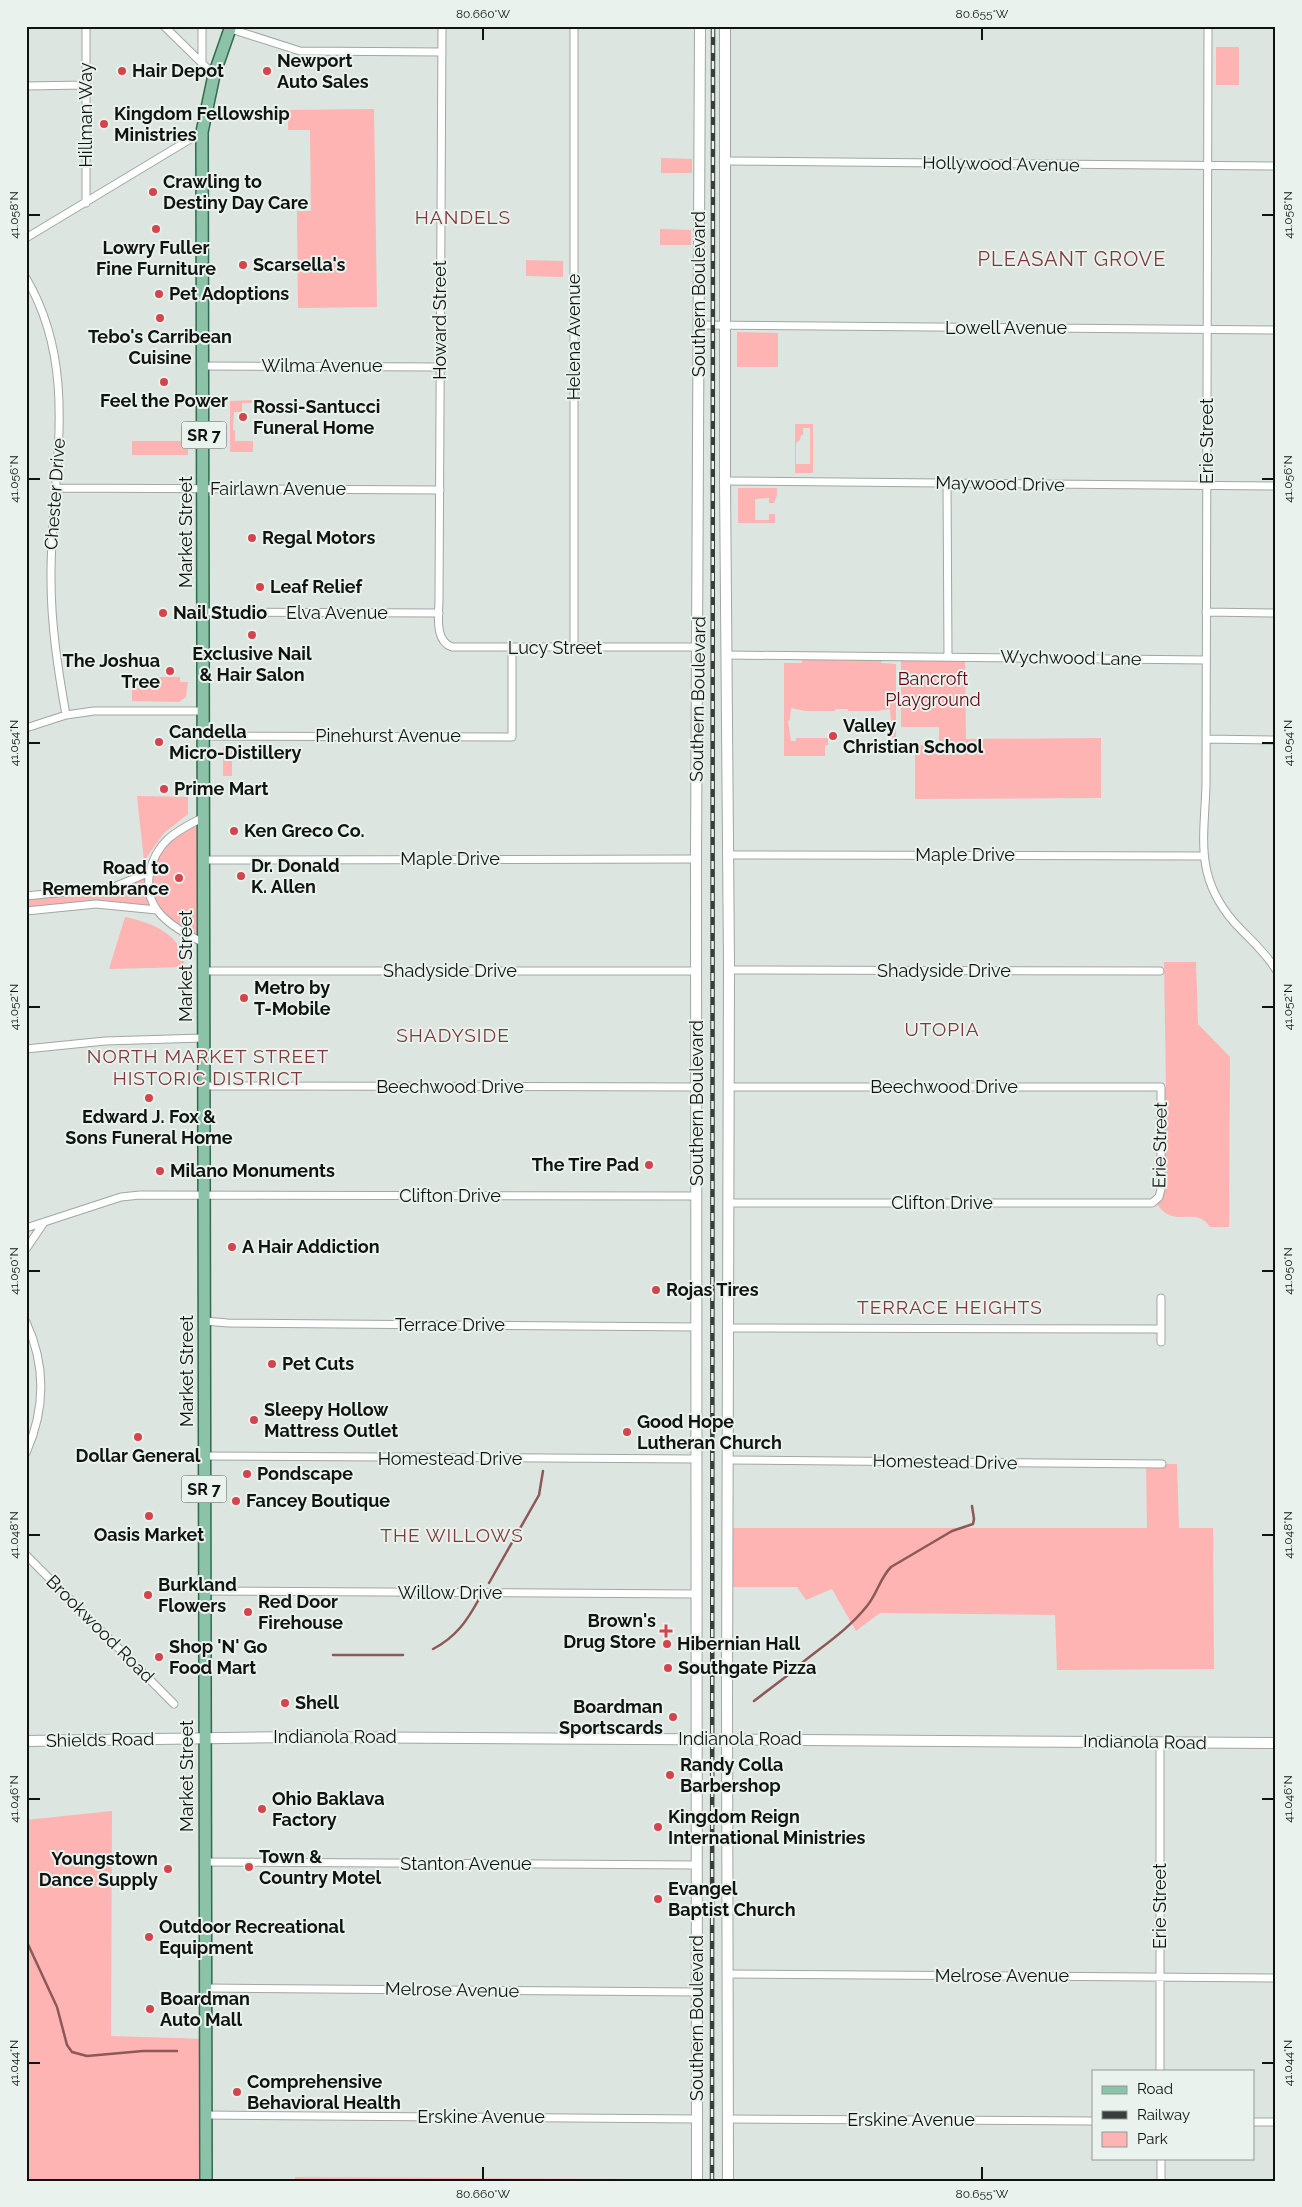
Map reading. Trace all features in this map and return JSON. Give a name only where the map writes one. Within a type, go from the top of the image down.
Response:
[{"type":"main road","name":"Market Street","points":[[206,2181],[204,1737],[204,366],[202,132],[214,75],[231,28]]},
{"type":"street","name":"Hillman Way","points":[[86,26],[86,203]]},
{"type":"street","points":[[164,26],[214,75]]},
{"type":"street","points":[[202,26],[202,63]]},
{"type":"street","name":"Howard Street","points":[[439,613],[442,26]]},
{"type":"street","name":"Helena Avenue","points":[[574,26],[574,648]]},
{"type":"street","name":"Southern Boulevard","points":[[698,2181],[696,816],[700,26]]},
{"type":"street","name":"Southern Boulevard","points":[[725,26],[725,481],[729,970],[728,2181]]},
{"type":"street","name":"Erie Street","points":[[1208,26],[1206,739],[1203,856],[1207,877],[1218,900],[1276,970]]},
{"type":"street","points":[[231,28],[300,51],[442,52]]},
{"type":"street","points":[[26,86],[86,85]]},
{"type":"street","points":[[26,238],[202,132]]},
{"type":"street","name":"Hollywood Avenue","points":[[725,161],[1276,166]]},
{"type":"street","name":"Chester Drive","points":[[26,278],[40,303],[48,325],[58,370],[59,447],[51,551],[51,606],[57,663],[66,715]]},
{"type":"street","name":"Lowell Avenue","points":[[699,325],[1276,330]]},
{"type":"street","name":"Wilma Avenue","points":[[204,366],[440,367]]},
{"type":"street","name":"Maywood Drive","points":[[725,481],[1276,486]]},
{"type":"street","points":[[947,483],[948,657]]},
{"type":"street","name":"Fairlawn Avenue","points":[[57,488],[440,490]]},
{"type":"street","name":"Elva Avenue","points":[[204,612],[439,613]]},
{"type":"street","points":[[1206,612],[1276,613]]},
{"type":"street","name":"Lucy Street","points":[[439,613],[441,638],[449,646],[512,648],[698,647]]},
{"type":"street","name":"Pinehurst Avenue","points":[[204,736],[512,736],[512,648]]},
{"type":"street","name":"Wychwood Lane","points":[[727,655],[1206,660]]},
{"type":"street","points":[[26,728],[66,715],[113,710],[204,711]]},
{"type":"street","points":[[1206,739],[1276,740]]},
{"type":"street","points":[[204,816],[168,839],[156,855],[150,872],[150,890],[157,910],[186,934],[204,944]]},
{"type":"street","name":"Maple Drive","points":[[728,855],[1203,856]]},
{"type":"street","name":"Maple Drive","points":[[204,860],[696,859]]},
{"type":"street","points":[[26,896],[114,887],[150,872]]},
{"type":"street","points":[[26,911],[96,904],[157,910]]},
{"type":"street","name":"Shadyside Drive","points":[[204,971],[696,970]]},
{"type":"street","name":"Shadyside Drive","points":[[729,970],[1160,971]]},
{"type":"street","points":[[26,1049],[105,1041],[204,1038]]},
{"type":"street","name":"Beechwood Drive","points":[[204,1086],[697,1087]]},
{"type":"street","name":"Beechwood Drive","points":[[728,1087],[1161,1087]]},
{"type":"street","name":"Erie Street","points":[[1155,1202],[1161,1189],[1161,1087]]},
{"type":"street","name":"Clifton Drive","points":[[26,1228],[132,1196],[204,1194],[697,1196]]},
{"type":"street","name":"Clifton Drive","points":[[728,1203],[1155,1202]]},
{"type":"street","points":[[26,1249],[43,1224]]},
{"type":"street","points":[[1161,1298],[1161,1342]]},
{"type":"street","name":"Terrace Drive","points":[[204,1321],[234,1324],[696,1327]]},
{"type":"street","points":[[26,1322],[36,1346],[42,1386],[40,1414],[26,1453]]},
{"type":"street","points":[[728,1328],[1161,1329]]},
{"type":"street","name":"Homestead Drive","points":[[204,1456],[696,1459]]},
{"type":"street","name":"Homestead Drive","points":[[728,1460],[1162,1464]]},
{"type":"street","name":"Brookwood Road","points":[[26,1555],[174,1704]]},
{"type":"street","name":"Willow Drive","points":[[204,1591],[696,1594]]},
{"type":"street","name":"Indianola Road","points":[[204,1737],[1276,1743]]},
{"type":"street","name":"Shields Road","points":[[26,1741],[204,1737]]},
{"type":"street","name":"Erie Street","points":[[1160,1742],[1160,2070]]},
{"type":"street","name":"Stanton Avenue","points":[[205,1862],[697,1865]]},
{"type":"street","name":"Melrose Avenue","points":[[729,1974],[1276,1978]]},
{"type":"street","name":"Melrose Avenue","points":[[206,1988],[697,1992]]},
{"type":"street","name":"Erskine Avenue","points":[[205,2115],[697,2119]]},
{"type":"street","name":"Erskine Avenue","points":[[728,2119],[1092,2121]]},
{"type":"street","points":[[1254,2122],[1276,2122]]},
{"type":"street","points":[[1161,2160],[1161,2181]]},
{"type":"green space","points":[[1216,47],[1239,47],[1239,85],[1216,85]]},
{"type":"green space","points":[[374,109],[377,307],[298,308],[297,211],[311,211],[310,130],[288,130],[288,110]]},
{"type":"green space","points":[[661,158],[692,159],[692,173],[661,173]]},
{"type":"green space","points":[[660,229],[691,230],[691,245],[660,245]]},
{"type":"green space","points":[[526,260],[563,261],[563,277],[526,276]]},
{"type":"green space","points":[[737,332],[778,333],[778,367],[737,367]]},
{"type":"green space","points":[[252,400],[252,403],[242,403],[242,412],[234,412],[233,430],[235,430],[235,441],[253,441],[253,452],[230,452],[230,401]]},
{"type":"green space","points":[[795,424],[813,424],[813,473],[795,473]],"holes":[[[803,428],[810,428],[810,464],[796,464],[796,443],[800,440],[801,435],[803,435]]]},
{"type":"green space","points":[[132,441],[188,441],[188,455],[132,455]]},
{"type":"green space","points":[[738,488],[777,488],[774,503],[769,503],[769,498],[755,499],[755,520],[769,520],[769,514],[775,514],[775,523],[738,523]]},
{"type":"green space","points":[[801,656],[883,657],[881,663],[896,664],[896,738],[892,738],[894,722],[891,721],[890,709],[877,711],[835,709],[835,711],[805,711],[791,708],[790,720],[788,721],[791,741],[796,741],[796,738],[828,738],[828,745],[825,745],[825,756],[784,756],[784,663],[802,663]]},
{"type":"green space","name":"Bancroft Playground","points":[[901,657],[965,657],[966,739],[1101,738],[1101,798],[915,799],[915,745],[939,745],[939,727],[901,727]]},
{"type":"green space","points":[[157,677],[180,677],[180,682],[188,682],[186,697],[179,702],[132,701],[132,685],[135,681],[154,680]]},
{"type":"green space","points":[[223,748],[232,748],[232,776],[223,776]]},
{"type":"green space","points":[[137,796],[188,797],[188,814],[164,833],[144,861]]},
{"type":"green space","points":[[204,817],[204,943],[157,910],[123,906],[26,911],[26,896],[104,889],[150,872],[159,853],[171,839]]},
{"type":"green space","points":[[125,917],[156,927],[173,938],[179,946],[185,967],[109,969]]},
{"type":"green space","points":[[1164,962],[1196,962],[1198,1024],[1230,1057],[1229,1227],[1210,1227],[1198,1218],[1169,1215],[1155,1201],[1159,1197],[1161,1087],[1166,1087]]},
{"type":"green space","points":[[1146,1464],[1177,1464],[1179,1528],[1213,1528],[1214,1669],[1057,1670],[1055,1615],[880,1613],[856,1631],[832,1589],[806,1600],[797,1587],[728,1587],[728,1528],[1147,1528]]},
{"type":"green space","points":[[112,1811],[111,2036],[206,2039],[206,2181],[26,2181],[26,1820]]},
{"type":"green space","points":[[295,2177],[630,2179],[630,2181],[295,2181]]},
{"type":"waterway","points":[[489,1583],[539,1495],[543,1471]]},
{"type":"waterway","points":[[797,1667],[859,1615],[891,1567],[952,1531],[973,1524],[972,1506]]},
{"type":"waterway","points":[[433,1649],[460,1628],[479,1599]]},
{"type":"waterway","points":[[333,1655],[403,1655]]},
{"type":"waterway","points":[[754,1701],[792,1672]]},
{"type":"waterway","points":[[26,1940],[57,2007],[67,2045],[72,2052],[87,2056],[143,2051],[177,2051]]},
{"type":"railway","points":[[712,2181],[713,26]]},
{"type":"place","name":"Hair Depot","points":[[122,71]]},
{"type":"place","name":"Newport Auto Sales","points":[[267,71]]},
{"type":"place","name":"Kingdom Fellowship Ministries","points":[[104,124]]},
{"type":"place","name":"Crawling to Destiny Day Care","points":[[153,192]]},
{"type":"place","name":"Lowry Fuller Fine Furniture","points":[[156,229]]},
{"type":"place","name":"Scarsella's","points":[[243,265]]},
{"type":"place","name":"Pet Adoptions","points":[[159,294]]},
{"type":"place","name":"Tebo's Carribean Cuisine","points":[[160,318]]},
{"type":"place","name":"Feel the Power","points":[[164,382]]},
{"type":"place","name":"Rossi-Santucci Funeral Home","points":[[243,417]]},
{"type":"place","name":"Regal Motors","points":[[252,538]]},
{"type":"place","name":"Leaf Relief","points":[[260,587]]},
{"type":"place","name":"Nail Studio","points":[[163,613]]},
{"type":"place","name":"Exclusive Nail & Hair Salon","points":[[252,635]]},
{"type":"place","name":"The Joshua Tree","points":[[170,671]]},
{"type":"place","name":"Valley Christian School","points":[[833,736]]},
{"type":"place","name":"Candella Micro-Distillery","points":[[159,742]]},
{"type":"place","name":"Prime Mart","points":[[164,789]]},
{"type":"place","name":"Ken Greco Co.","points":[[234,831]]},
{"type":"place","name":"Dr. Donald K. Allen","points":[[241,876]]},
{"type":"place","name":"Road to Remembrance","points":[[179,878]]},
{"type":"place","name":"Metro by T-Mobile","points":[[244,998]]},
{"type":"place","name":"Edward J. Fox & Sons Funeral Home","points":[[149,1098]]},
{"type":"place","name":"The Tire Pad","points":[[649,1165]]},
{"type":"place","name":"Milano Monuments","points":[[160,1171]]},
{"type":"place","name":"A Hair Addiction","points":[[232,1247]]},
{"type":"place","name":"Rojas Tires","points":[[656,1290]]},
{"type":"place","name":"Pet Cuts","points":[[272,1364]]},
{"type":"place","name":"Sleepy Hollow Mattress Outlet","points":[[254,1420]]},
{"type":"place","name":"Good Hope Lutheran Church","points":[[627,1432]]},
{"type":"place","name":"Dollar General","points":[[138,1437]]},
{"type":"place","name":"Pondscape","points":[[247,1474]]},
{"type":"place","name":"Fancey Boutique","points":[[236,1501]]},
{"type":"place","name":"Oasis Market","points":[[149,1516]]},
{"type":"place","name":"Burkland Flowers","points":[[148,1595]]},
{"type":"place","name":"Red Door Firehouse","points":[[248,1612]]},
{"type":"place","name":"Brown's Drug Store","points":[[666,1631]]},
{"type":"place","name":"Hibernian Hall","points":[[667,1644]]},
{"type":"place","name":"Shop 'N' Go Food Mart","points":[[159,1657]]},
{"type":"place","name":"Southgate Pizza","points":[[668,1668]]},
{"type":"place","name":"Shell","points":[[285,1703]]},
{"type":"place","name":"Boardman Sportscards","points":[[673,1717]]},
{"type":"place","name":"Randy Colla Barbershop","points":[[670,1775]]},
{"type":"place","name":"Ohio Baklava Factory","points":[[262,1809]]},
{"type":"place","name":"Kingdom Reign International Ministries","points":[[658,1827]]},
{"type":"place","name":"Town & Country Motel","points":[[249,1867]]},
{"type":"place","name":"Youngstown Dance Supply","points":[[168,1869]]},
{"type":"place","name":"Evangel Baptist Church","points":[[658,1899]]},
{"type":"place","name":"Outdoor Recreational Equipment","points":[[149,1937]]},
{"type":"place","name":"Boardman Auto Mall","points":[[150,2009]]},
{"type":"place","name":"Comprehensive Behavioral Health","points":[[237,2092]]},
{"type":"district","name":"HANDELS","points":[[463,217]]},
{"type":"district","name":"PLEASANT GROVE","points":[[1072,259]]},
{"type":"district","name":"UTOPIA","points":[[942,1029]]},
{"type":"district","name":"SHADYSIDE","points":[[453,1035]]},
{"type":"district","name":"NORTH MARKET STREET HISTORIC DISTRICT","points":[[208,1067]]},
{"type":"district","name":"TERRACE HEIGHTS","points":[[950,1307]]},
{"type":"district","name":"THE WILLOWS","points":[[452,1535]]}]
